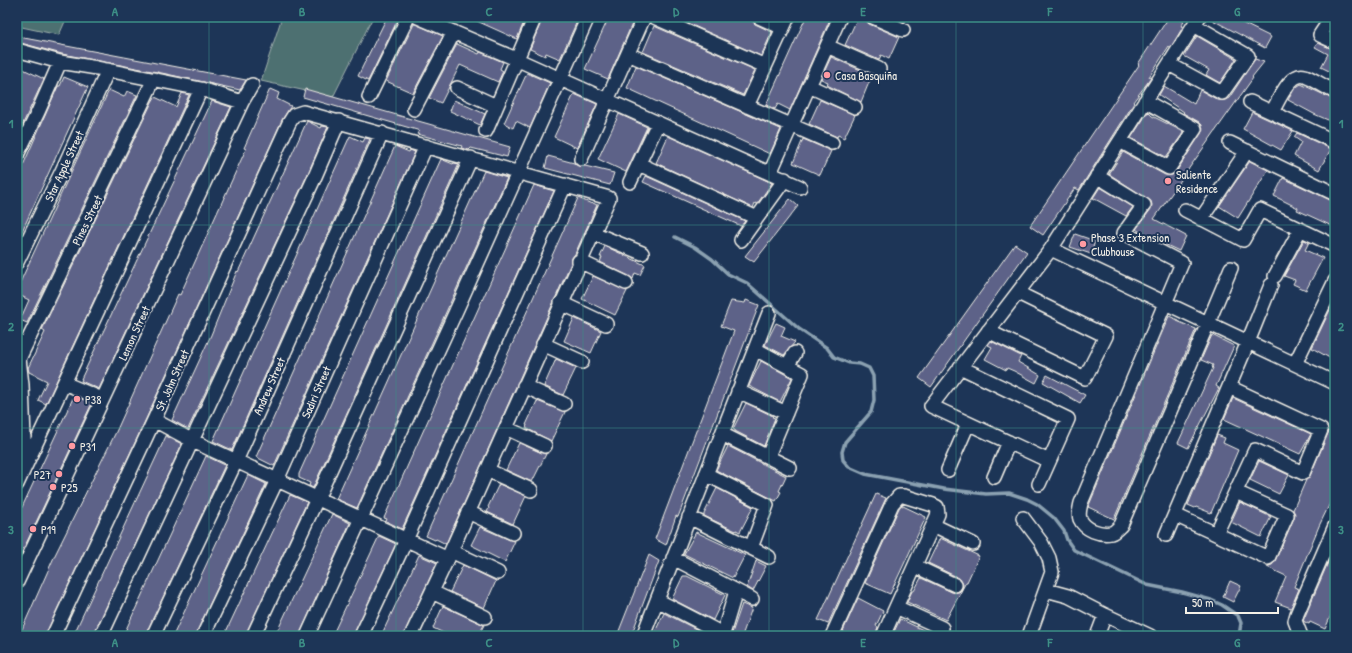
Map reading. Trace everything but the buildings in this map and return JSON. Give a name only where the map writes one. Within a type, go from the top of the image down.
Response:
[{"type":"street","points":[[369,97],[408,17]]},
{"type":"street","points":[[418,17],[516,59],[800,187]]},
{"type":"street","points":[[486,131],[535,17]]},
{"type":"street","points":[[307,636],[519,172],[588,17]]},
{"type":"street","points":[[581,158],[644,17]]},
{"type":"street","points":[[654,17],[765,66]]},
{"type":"street","points":[[747,106],[785,22],[759,17]]},
{"type":"street","points":[[770,173],[840,17]]},
{"type":"street","points":[[873,17],[904,30]]},
{"type":"street","points":[[1332,17],[1320,35],[1335,42]]},
{"type":"street","points":[[1049,461],[931,406],[1051,249],[1196,21],[1248,56],[1222,93],[1169,64]]},
{"type":"street","points":[[414,109],[454,32]]},
{"type":"street","points":[[827,46],[880,69]]},
{"type":"street","points":[[17,50],[60,62],[201,89],[242,102]]},
{"type":"street","points":[[628,54],[832,143]]},
{"type":"street","points":[[17,155],[60,62]]},
{"type":"street","name":"Star Apple Street","points":[[17,262],[61,173],[108,70]]},
{"type":"street","points":[[1272,112],[1291,79],[1297,75],[1303,75],[1335,92]]},
{"type":"street","name":"Pines Street","points":[[19,359],[154,79]]},
{"type":"street","name":"Lemon Street","points":[[17,582],[242,102],[252,85]]},
{"type":"street","points":[[809,86],[855,107]]},
{"type":"street","points":[[457,88],[496,106]]},
{"type":"street","points":[[17,484],[201,89]]},
{"type":"street","points":[[1120,141],[1169,168],[1195,129],[1145,101]]},
{"type":"street","points":[[1250,102],[1335,142]]},
{"type":"street","name":"St. John Street","points":[[53,636],[154,420],[288,123],[294,115],[303,112],[339,121]]},
{"type":"street","points":[[101,636],[193,441],[313,181],[339,121],[609,198],[579,261],[432,592],[416,635]]},
{"type":"street","points":[[630,182],[658,123]]},
{"type":"street","name":"Andrew Street","points":[[153,636],[236,461],[382,133]]},
{"type":"street","points":[[1230,143],[1334,190]]},
{"type":"street","name":"Sadiri Street","points":[[203,636],[277,480],[426,146]]},
{"type":"street","points":[[1201,219],[1247,151]]},
{"type":"street","points":[[253,636],[317,499],[471,158]]},
{"type":"street","points":[[639,164],[757,218]]},
{"type":"street","points":[[1097,176],[1144,205],[1124,233],[1182,263],[1081,502],[1079,510],[1080,519],[1091,530],[1111,533],[1121,525],[1231,268]]},
{"type":"street","points":[[741,240],[785,180]]},
{"type":"street","points":[[361,636],[406,540],[565,185]]},
{"type":"street","points":[[1185,210],[1243,240],[1260,210],[1335,246]]},
{"type":"street","points":[[1166,535],[1273,281],[1300,230]]},
{"type":"street","points":[[592,233],[642,254]]},
{"type":"street","points":[[1051,249],[1335,383]]},
{"type":"street","points":[[579,261],[626,283]]},
{"type":"street","points":[[1295,364],[1333,290]]},
{"type":"street","points":[[988,331],[1085,378],[1106,336],[1018,293]]},
{"type":"street","points":[[561,303],[606,324]]},
{"type":"street","points":[[643,636],[769,314]]},
{"type":"street","points":[[17,340],[25,467]]},
{"type":"street","points":[[543,344],[582,362]]},
{"type":"street","points":[[755,349],[802,374],[768,456]]},
{"type":"street","points":[[787,366],[794,353]]},
{"type":"street","points":[[960,367],[1068,419],[1039,484]]},
{"type":"street","points":[[64,383],[102,399]]},
{"type":"street","points":[[524,386],[564,404]]},
{"type":"street","points":[[1216,534],[1254,450],[1303,473],[1321,430],[1229,387]]},
{"type":"street","points":[[738,391],[786,413]]},
{"type":"street","points":[[154,420],[193,441],[406,540],[498,573]]},
{"type":"street","points":[[948,470],[968,424]]},
{"type":"street","points":[[506,428],[545,446]]},
{"type":"street","points":[[722,434],[790,468]]},
{"type":"street","points":[[994,478],[1009,442]]},
{"type":"street","points":[[487,470],[530,490]]},
{"type":"street","points":[[706,474],[767,505],[751,548]]},
{"type":"street","points":[[1174,515],[1268,558],[1287,515],[1236,492]]},
{"type":"street","points":[[832,636],[895,500],[899,496],[904,496],[937,507],[938,514],[883,636]]},
{"type":"street","points":[[468,512],[513,533]]},
{"type":"street","points":[[689,517],[769,557]]},
{"type":"street","points":[[1023,518],[1041,542],[1050,558],[1052,572],[1029,636]]},
{"type":"street","points":[[933,525],[973,544]]},
{"type":"street","points":[[1301,636],[1295,621],[1297,614],[1335,526]]},
{"type":"street","points":[[673,558],[752,599]]},
{"type":"street","points":[[915,566],[955,585]]},
{"type":"street","points":[[1046,590],[1068,596],[1150,636]]},
{"type":"street","points":[[657,600],[723,634],[736,591]]},
{"type":"street","points":[[432,592],[485,617]]},
{"type":"street","points":[[896,607],[942,628]]},
{"type":"street","points":[[1097,636],[1105,615]]},
{"type":"green space","points":[[17,17],[67,17],[59,35],[17,26]]},
{"type":"green space","points":[[282,17],[373,17],[333,97],[261,81]]},
{"type":"waterway","points":[[675,237],[695,247],[712,259],[728,274],[747,283],[799,329],[827,348],[834,357],[849,363],[860,364],[869,368],[873,376],[874,400],[871,412],[845,442],[842,452],[843,460],[849,467],[865,474],[944,489],[986,494],[1009,493],[1027,499],[1037,504],[1054,518],[1064,531],[1067,540],[1074,550],[1147,585],[1182,592],[1211,600],[1222,605],[1238,616],[1241,623],[1239,636]]},
{"type":"place","name":"Casa Basquiña","points":[[827,75]]},
{"type":"place","name":"Saliente Residence","points":[[1168,181]]},
{"type":"place","name":"Phase 3 Extension Clubhouse","points":[[1083,244]]},
{"type":"place","name":"P38","points":[[77,399]]},
{"type":"place","name":"P31","points":[[72,446]]},
{"type":"place","name":"P27","points":[[59,474]]},
{"type":"place","name":"P25","points":[[53,487]]},
{"type":"place","name":"P19","points":[[33,529]]}]
